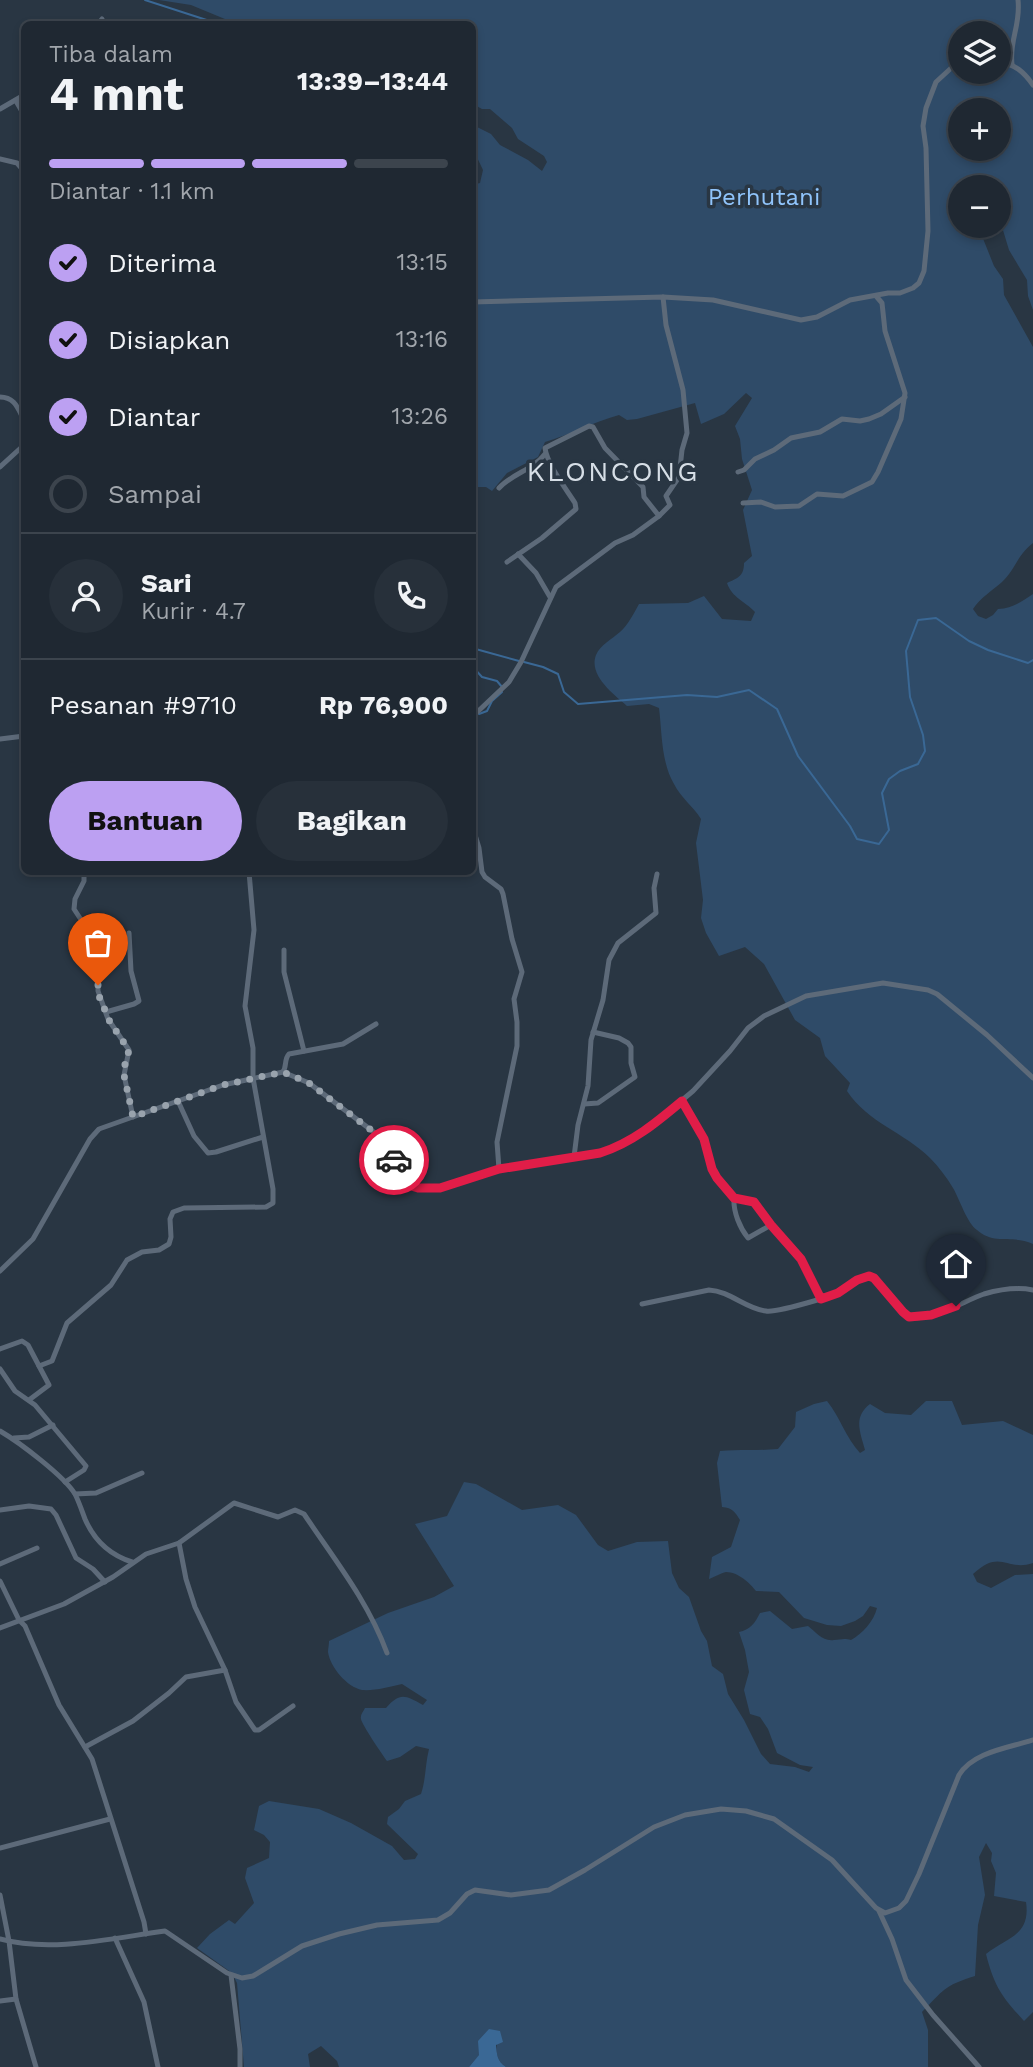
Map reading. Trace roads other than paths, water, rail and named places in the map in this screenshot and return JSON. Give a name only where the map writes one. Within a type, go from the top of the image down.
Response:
[{"type":"street","points":[[1018,0],[1019,20],[1012,43],[1012,64],[1024,73],[1033,85]]},
{"type":"street","points":[[476,302],[663,297],[713,300],[801,320],[817,317],[850,300],[907,291],[916,286],[922,278],[926,251],[929,209],[923,123],[934,85],[948,72]]},
{"type":"street","points":[[0,109],[21,97]]},
{"type":"street","points":[[16,101],[21,109]]},
{"type":"street","points":[[0,159],[21,164]]},
{"type":"street","points":[[743,503],[761,502],[775,507],[799,506],[817,494],[843,496],[870,483],[878,472],[900,421],[905,396],[884,326],[882,303],[876,296]]},
{"type":"street","points":[[476,713],[509,682],[559,583],[615,543],[633,535],[670,505],[666,496],[680,474],[681,453],[687,435],[682,390],[666,325],[663,297]]},
{"type":"street","points":[[738,472],[791,438],[820,432],[842,419],[869,419],[905,396]]},
{"type":"street","points":[[0,397],[13,401],[21,415]]},
{"type":"street","points":[[499,488],[509,478],[537,463],[545,454],[546,447],[589,426],[593,427],[608,451],[643,487],[644,497],[659,516]]},
{"type":"street","points":[[0,467],[21,448]]},
{"type":"street","points":[[507,562],[548,533],[576,507],[545,454]]},
{"type":"street","points":[[518,554],[536,573],[550,597]]},
{"type":"street","points":[[0,739],[21,736]]},
{"type":"street","points":[[476,838],[482,872],[503,894],[522,972],[514,999],[517,1046],[497,1142],[499,1169]]},
{"type":"street","points":[[574,1157],[589,1076],[593,1032],[603,1000],[611,954],[618,943],[657,911],[654,888],[657,874]]},
{"type":"street","points":[[84,875],[74,909],[93,941],[99,973],[98,991],[106,1012],[129,1050],[124,1075],[133,1117]]},
{"type":"street","points":[[40,1366],[52,1361],[67,1323],[111,1285],[127,1260],[142,1252],[159,1250],[169,1244],[170,1219],[173,1212],[184,1208],[266,1207],[272,1203],[274,1196],[253,1078],[253,1048],[245,1002],[254,930],[249,875]]},
{"type":"street","points":[[106,1012],[139,1001],[131,971],[130,933]]},
{"type":"street","points":[[284,950],[283,968],[304,1052]]},
{"type":"street","points":[[0,1271],[33,1239],[94,1133],[104,1126],[223,1085],[283,1072],[309,1083],[379,1136],[401,1176],[408,1185],[418,1188],[446,1187],[499,1169],[600,1153],[624,1144],[688,1096],[748,1028],[764,1016],[806,996],[889,982],[928,990],[937,994],[987,1035],[1033,1078]]},
{"type":"street","points":[[283,1072],[288,1055],[343,1044],[376,1024]]},
{"type":"street","points":[[584,1104],[598,1103],[635,1077],[631,1063],[631,1047],[628,1043],[593,1032]]},
{"type":"street","points":[[178,1101],[194,1136],[208,1153],[263,1137]]},
{"type":"street","points":[[682,1101],[704,1139],[714,1173],[734,1198],[736,1213],[748,1238],[771,1225]]},
{"type":"street","points":[[734,1198],[752,1201],[801,1259],[821,1299]]},
{"type":"street","points":[[642,1304],[714,1290],[769,1312],[821,1299],[838,1293],[861,1278],[872,1276],[905,1315],[916,1317],[940,1312],[991,1292],[1022,1288],[1033,1290]]},
{"type":"street","points":[[0,1349],[24,1341],[40,1366],[49,1385],[29,1400]]},
{"type":"street","points":[[0,1368],[15,1391],[29,1400],[53,1425],[86,1468],[65,1482]]},
{"type":"street","points":[[12,1438],[29,1437],[53,1425]]},
{"type":"street","points":[[0,1431],[24,1447],[65,1482],[75,1494],[92,1532],[100,1543],[120,1558],[132,1562]]},
{"type":"street","points":[[75,1494],[96,1493],[142,1473]]},
{"type":"street","points":[[0,1628],[64,1604],[105,1582],[146,1554],[179,1543],[234,1503],[278,1517],[295,1510],[301,1511],[359,1595],[373,1619],[387,1653]]},
{"type":"street","points":[[0,1510],[29,1506],[51,1509],[76,1558],[93,1569],[105,1582]]},
{"type":"street","points":[[179,1543],[195,1607],[225,1670],[236,1702],[256,1730],[261,1730],[293,1706]]},
{"type":"street","points":[[0,1564],[37,1548]]},
{"type":"street","points":[[0,1581],[19,1620],[25,1626],[59,1705],[96,1770],[146,1934]]},
{"type":"street","points":[[85,1747],[133,1721],[186,1677],[225,1670]]},
{"type":"street","points":[[879,1911],[893,1912],[906,1901],[966,1765],[983,1756],[1033,1740]]},
{"type":"street","points":[[0,1938],[29,1944],[50,1944],[168,1932],[231,1975],[242,1978],[253,1976],[293,1950],[323,1938],[377,1925],[438,1920],[450,1913],[467,1894],[475,1890],[511,1895],[549,1890],[654,1827],[685,1815],[734,1809],[764,1815],[783,1824],[832,1860],[879,1911],[906,1980],[916,1995],[979,2067]]},
{"type":"street","points":[[0,1848],[110,1819]]},
{"type":"street","points":[[0,1895],[16,1999],[36,2067]]},
{"type":"street","points":[[116,1938],[144,2002],[158,2067]]},
{"type":"street","points":[[231,1975],[240,2067]]},
{"type":"street","points":[[0,2001],[16,1999]]},
{"type":"waterway","points":[[145,0],[210,21]]},
{"type":"waterway","points":[[524,662],[558,674],[564,692],[578,704],[687,695],[717,697],[749,690],[777,709],[798,756],[857,839],[879,844],[889,830],[882,793],[889,779],[918,764],[925,751],[923,735],[910,697],[906,651],[918,620],[936,618],[969,641],[988,650],[1028,663],[1033,660]]},
{"type":"waterway","points":[[476,649],[519,661]]},
{"type":"waterway","points":[[476,670],[482,677],[497,681],[502,687]]},
{"type":"waterway","points":[[479,714],[487,711],[492,701],[502,692]]},
{"type":"district","name":"KLONCONG","points":[[613,471]]},
{"type":"park label","name":"Perhutani","points":[[764,197]]}]
